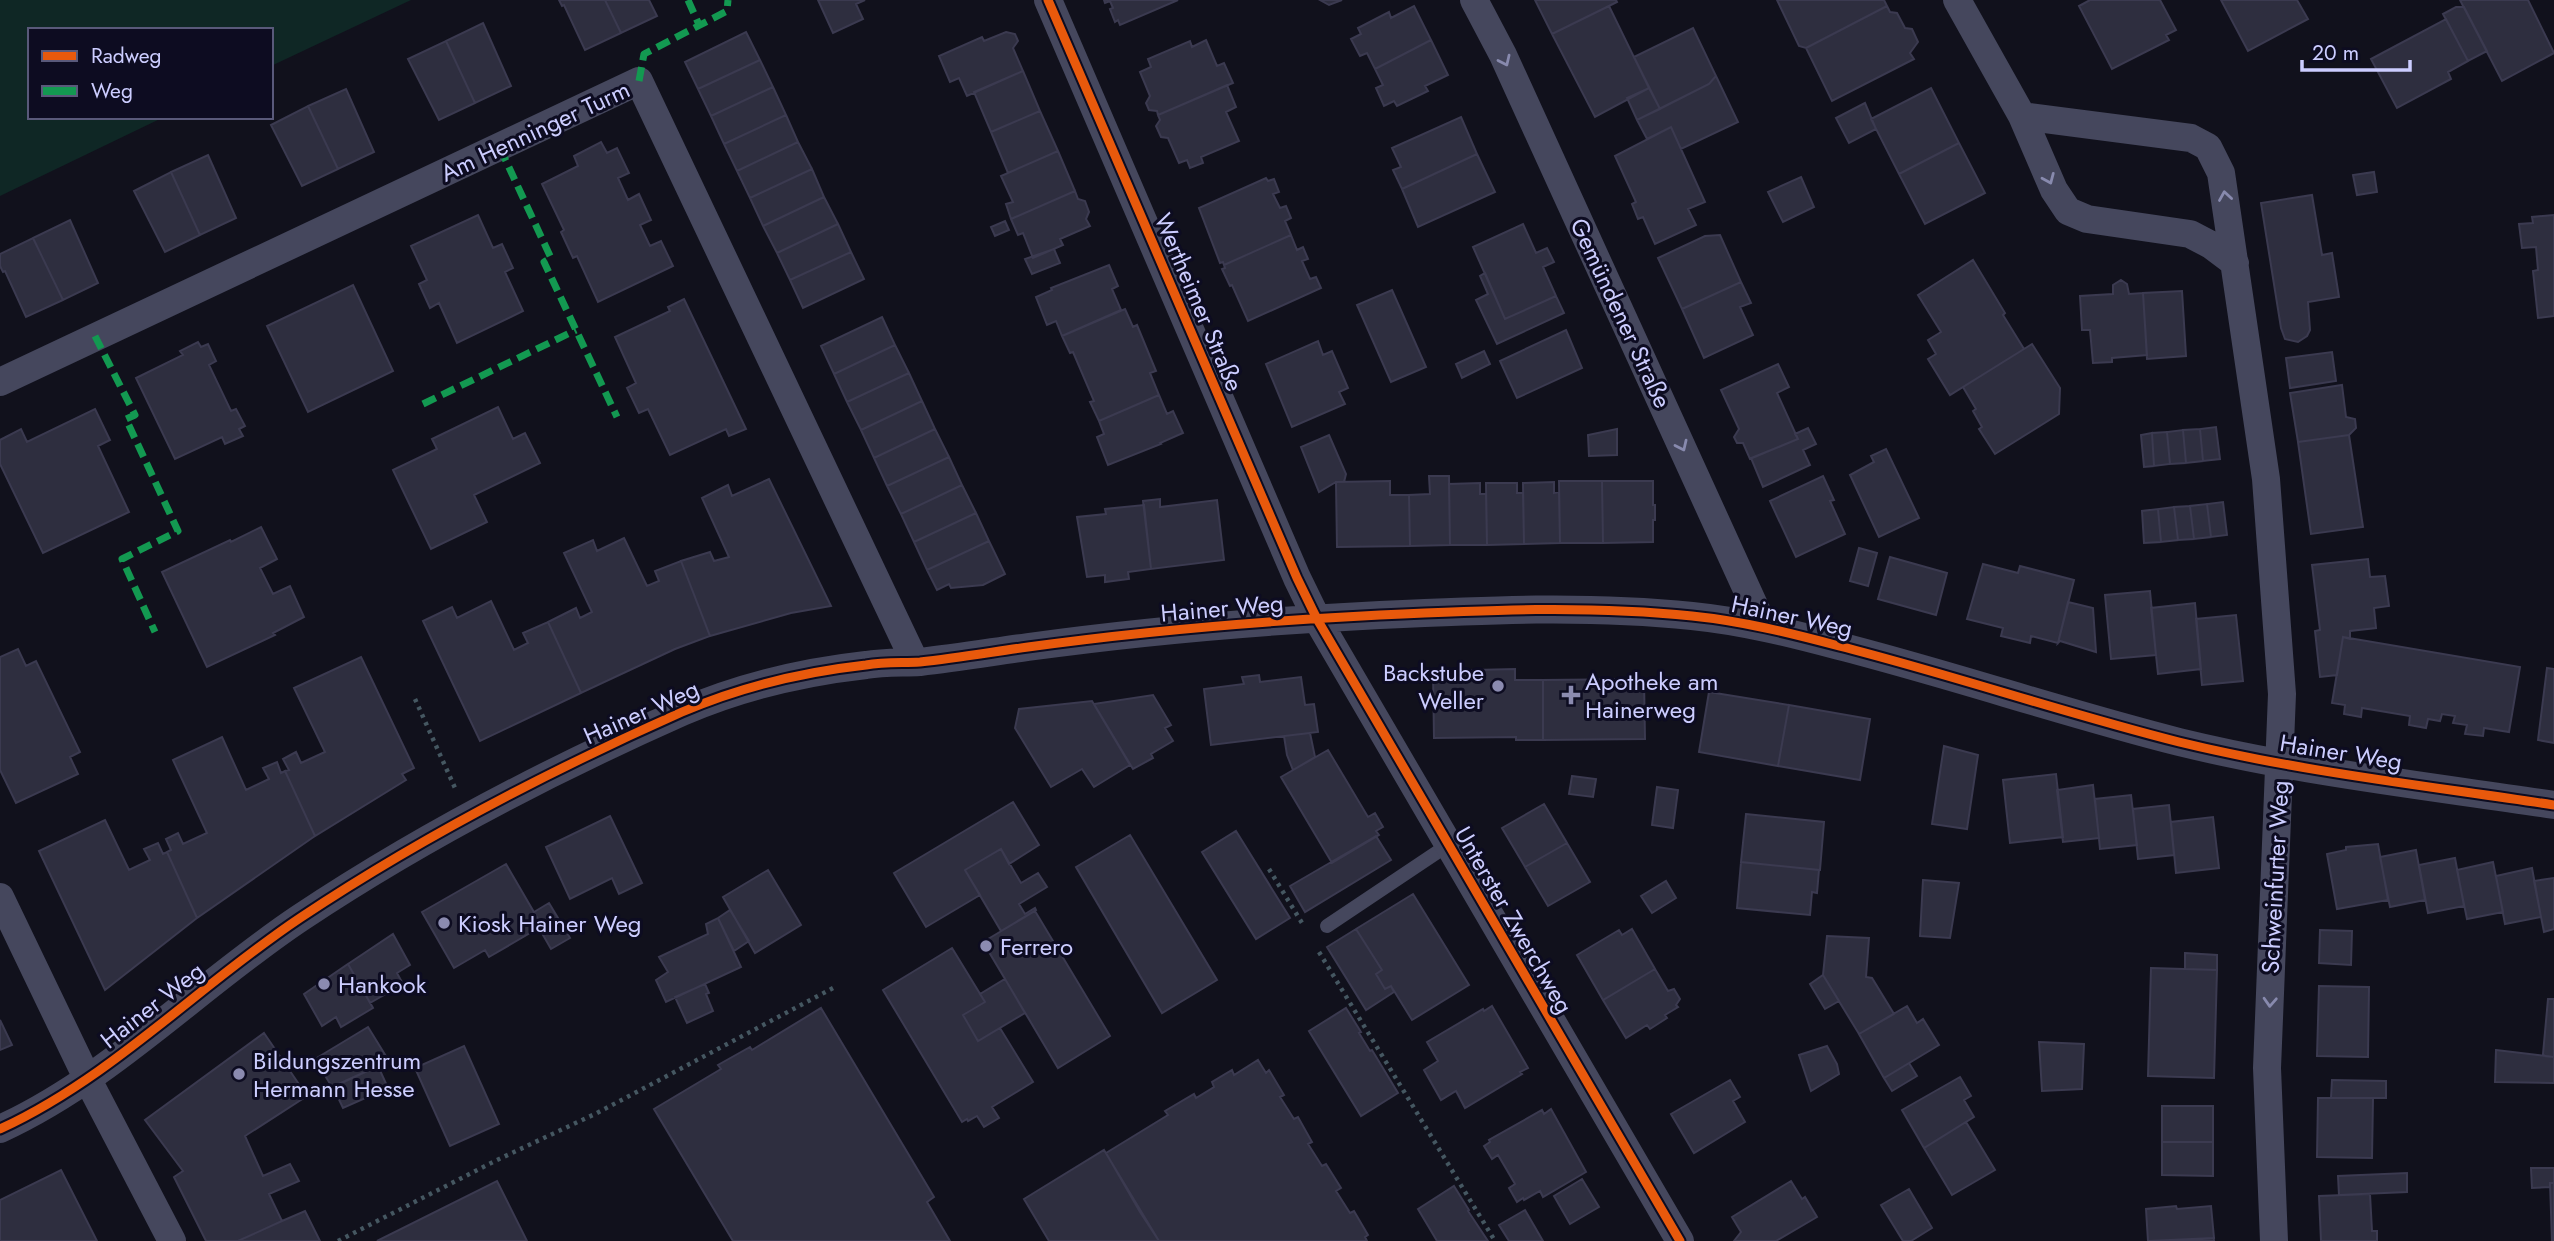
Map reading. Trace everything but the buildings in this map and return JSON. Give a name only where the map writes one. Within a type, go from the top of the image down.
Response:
[{"type":"street","name":"Wertheimer Straße","points":[[1048,0],[1291,565],[1317,619]]},
{"type":"street","name":"Gemündener Straße","points":[[1474,0],[1503,55],[1764,627]]},
{"type":"street","points":[[1957,0],[2022,116],[2054,190],[2068,211],[2087,219],[2190,234],[2211,245],[2235,263]]},
{"type":"street","name":"Am Henninger Turm","points":[[0,382],[639,81],[915,662]]},
{"type":"street","name":"Schweinfurter Weg","points":[[2022,116],[2191,138],[2208,147],[2221,173],[2266,478],[2281,694],[2267,1068],[2274,1241]]},
{"type":"street","name":"Hainer Weg","points":[[0,1129],[36,1112],[88,1080],[296,920],[467,816],[523,787],[715,699],[756,686],[867,664],[915,662],[1077,640],[1317,619],[1503,609],[1595,610],[1694,616],[1764,627],[1875,655],[2181,742],[2280,763],[2554,805]]},
{"type":"street","name":"Unterster Zwerchweg","points":[[1317,619],[1680,1241]]},
{"type":"street","points":[[0,897],[88,1080],[172,1241]]},
{"type":"lane","points":[[1326,926],[1448,845]]},
{"type":"path","points":[[415,699],[467,816]]},
{"type":"path","points":[[1269,869],[1305,928]]},
{"type":"path","points":[[1319,951],[1495,1241]]},
{"type":"path","points":[[338,1241],[497,1160],[597,1113],[833,988]]},
{"type":"green space","points":[[0,0],[411,0],[273,65],[273,28],[28,28],[28,119],[160,119],[0,196]]},
{"type":"marked path","points":[[688,0],[700,27]]},
{"type":"marked path","points":[[639,81],[644,54],[727,11],[728,0]]},
{"type":"marked path","points":[[500,148],[551,258],[544,262],[617,417]]},
{"type":"marked path","points":[[423,404],[576,330]]},
{"type":"marked path","points":[[95,336],[135,415],[126,419],[178,531],[122,559],[155,632]]},
{"type":"cycle path","points":[[1048,0],[1317,619],[1680,1241]]},
{"type":"cycle path","points":[[0,1129],[41,1108],[117,1058],[262,944],[300,918],[392,860],[486,807],[583,758],[704,703],[795,676],[873,664],[920,662],[1115,636],[1292,620],[1497,610],[1614,610],[1692,616],[1802,637],[1924,669],[2136,731],[2225,753],[2366,778],[2554,805]]},
{"type":"place","name":"Backstube Weller","points":[[1498,686]]},
{"type":"place","name":"Apotheke am Hainerweg","points":[[1571,695]]},
{"type":"place","name":"Kiosk Hainer Weg","points":[[444,923]]},
{"type":"place","name":"Ferrero","points":[[986,946]]},
{"type":"place","name":"Hankook","points":[[324,984]]},
{"type":"place","name":"Bildungszentrum Hermann Hesse","points":[[239,1074]]}]
